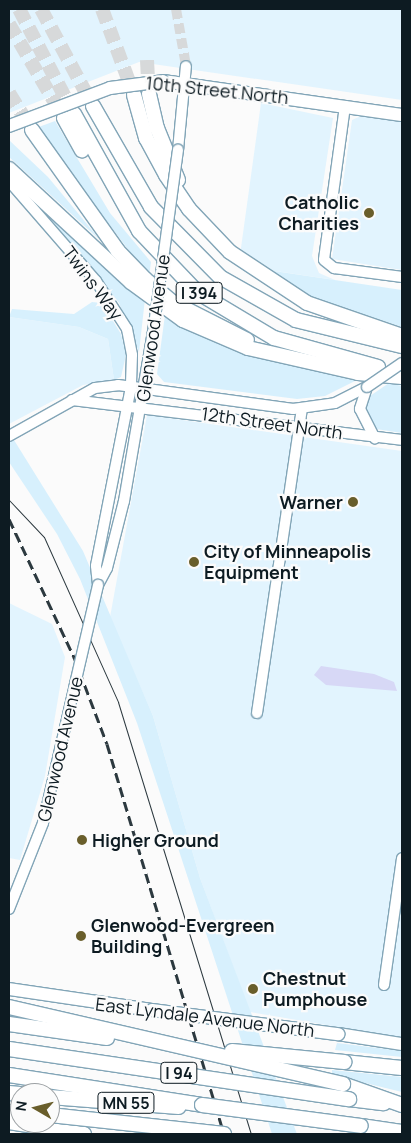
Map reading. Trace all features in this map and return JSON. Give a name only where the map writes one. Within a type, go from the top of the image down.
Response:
[{"type":"highway","points":[[150,94],[166,154],[208,231]]},
{"type":"highway","points":[[134,96],[158,161],[208,231],[254,272],[286,292],[336,316],[402,336]]},
{"type":"highway","name":"I 394","points":[[94,106],[151,207],[220,276],[296,320],[402,346]]},
{"type":"highway","name":"I 394","points":[[69,116],[107,191],[180,277],[234,317],[295,346],[402,375]]},
{"type":"highway","points":[[32,130],[118,251],[144,279],[172,302],[240,338],[292,358]]},
{"type":"highway","points":[[9,169],[159,304],[227,342],[292,358],[402,375]]},
{"type":"highway","points":[[9,1007],[343,1084],[402,1106]]},
{"type":"highway","points":[[9,1024],[402,1068]]},
{"type":"highway","name":"I 94","points":[[9,1049],[402,1106]]},
{"type":"highway","name":"I 94","points":[[9,1075],[202,1105],[402,1132]]},
{"type":"highway","name":"MN 55","points":[[60,1098],[168,1107],[202,1105]]},
{"type":"highway","points":[[60,1116],[224,1134]]},
{"type":"highway","points":[[9,1122],[84,1134]]},
{"type":"main road","name":"10th Street North","points":[[9,126],[110,88],[163,82],[188,83],[402,115]]},
{"type":"main road","name":"East Lyndale Avenue North","points":[[9,989],[402,1044]]},
{"type":"street","name":"Glenwood Avenue","points":[[9,909],[43,823],[98,585],[107,568],[124,501],[154,324],[188,83],[186,66]]},
{"type":"street","points":[[345,106],[325,262],[334,268],[402,277]]},
{"type":"street","name":"Twins Way","points":[[9,181],[116,307],[132,355],[131,387],[128,404]]},
{"type":"street","name":"12th Street North","points":[[11,435],[95,388],[131,387],[302,409],[335,403],[367,386],[402,363]]},
{"type":"street","points":[[367,386],[360,409],[375,438]]},
{"type":"street","name":"12th Street North","points":[[72,400],[128,404],[375,438],[402,440]]},
{"type":"street","name":"Glenwood Avenue","points":[[98,585],[96,566],[128,404]]},
{"type":"street","points":[[257,713],[302,409]]},
{"type":"street","points":[[384,985],[402,858]]},
{"type":"shaded area","points":[[9,9],[402,9],[402,100],[139,62],[9,113]]},
{"type":"shaded area","points":[[261,103],[333,118],[312,256],[319,273],[335,280],[275,271],[272,275],[240,255]]},
{"type":"shaded area","points":[[361,116],[402,121],[402,270],[332,259],[352,120]]},
{"type":"shaded area","points":[[55,121],[110,213],[151,262],[149,277],[36,128]]},
{"type":"shaded area","points":[[9,140],[48,177],[101,241],[9,157]]},
{"type":"shaded area","points":[[31,195],[145,299],[139,352],[119,303]]},
{"type":"shaded area","points":[[274,271],[402,290],[402,327],[311,297],[272,275]]},
{"type":"shaded area","points":[[92,302],[102,303],[121,334],[126,355],[121,377],[114,380],[108,339],[79,327],[9,317],[12,309],[74,314]]},
{"type":"shaded area","points":[[165,315],[238,351],[361,378],[325,396],[297,399],[164,382],[157,374]]},
{"type":"shaded area","points":[[9,317],[79,327],[108,339],[114,380],[83,385],[9,424]]},
{"type":"shaded area","points":[[389,383],[402,386],[402,433],[376,429],[365,408],[370,396]]},
{"type":"shaded area","points":[[147,415],[402,451],[402,1038],[250,1012],[200,878],[153,716],[110,617]]},
{"type":"shaded area","points":[[9,432],[83,551],[153,716],[200,878],[297,1134],[272,1134],[137,723],[80,579],[57,534],[9,462]]},
{"type":"shaded area","points":[[9,603],[52,624],[65,657],[45,776],[20,860],[9,858]]},
{"type":"shaded area","points":[[321,666],[374,674],[394,682],[397,691],[326,685],[314,675]]},
{"type":"shaded area","points":[[337,1043],[402,1051],[402,1057],[335,1050]]},
{"type":"shaded area","points":[[332,1070],[402,1077],[402,1092],[332,1075]]},
{"type":"tunnel","points":[[19,9],[74,114]]},
{"type":"tunnel","points":[[41,9],[93,106]]},
{"type":"tunnel","points":[[102,9],[134,95]]},
{"type":"tunnel","points":[[176,9],[186,66]]},
{"type":"tunnel","points":[[9,24],[64,118]]},
{"type":"tunnel","points":[[147,60],[149,94]]},
{"type":"tunnel","points":[[9,93],[32,130]]},
{"type":"tram line","points":[[9,500],[44,537],[118,702],[251,1134]]},
{"type":"railway","points":[[9,519],[74,657],[107,744],[224,1134]]},
{"type":"place","name":"Catholic Charities","points":[[369,213]]},
{"type":"place","name":"Warner","points":[[353,502]]},
{"type":"place","name":"City of Minneapolis Equipment","points":[[194,562]]},
{"type":"place","name":"Higher Ground","points":[[82,840]]},
{"type":"place","name":"Glenwood-Evergreen Building","points":[[81,936]]},
{"type":"place","name":"Chestnut Pumphouse","points":[[253,989]]}]
